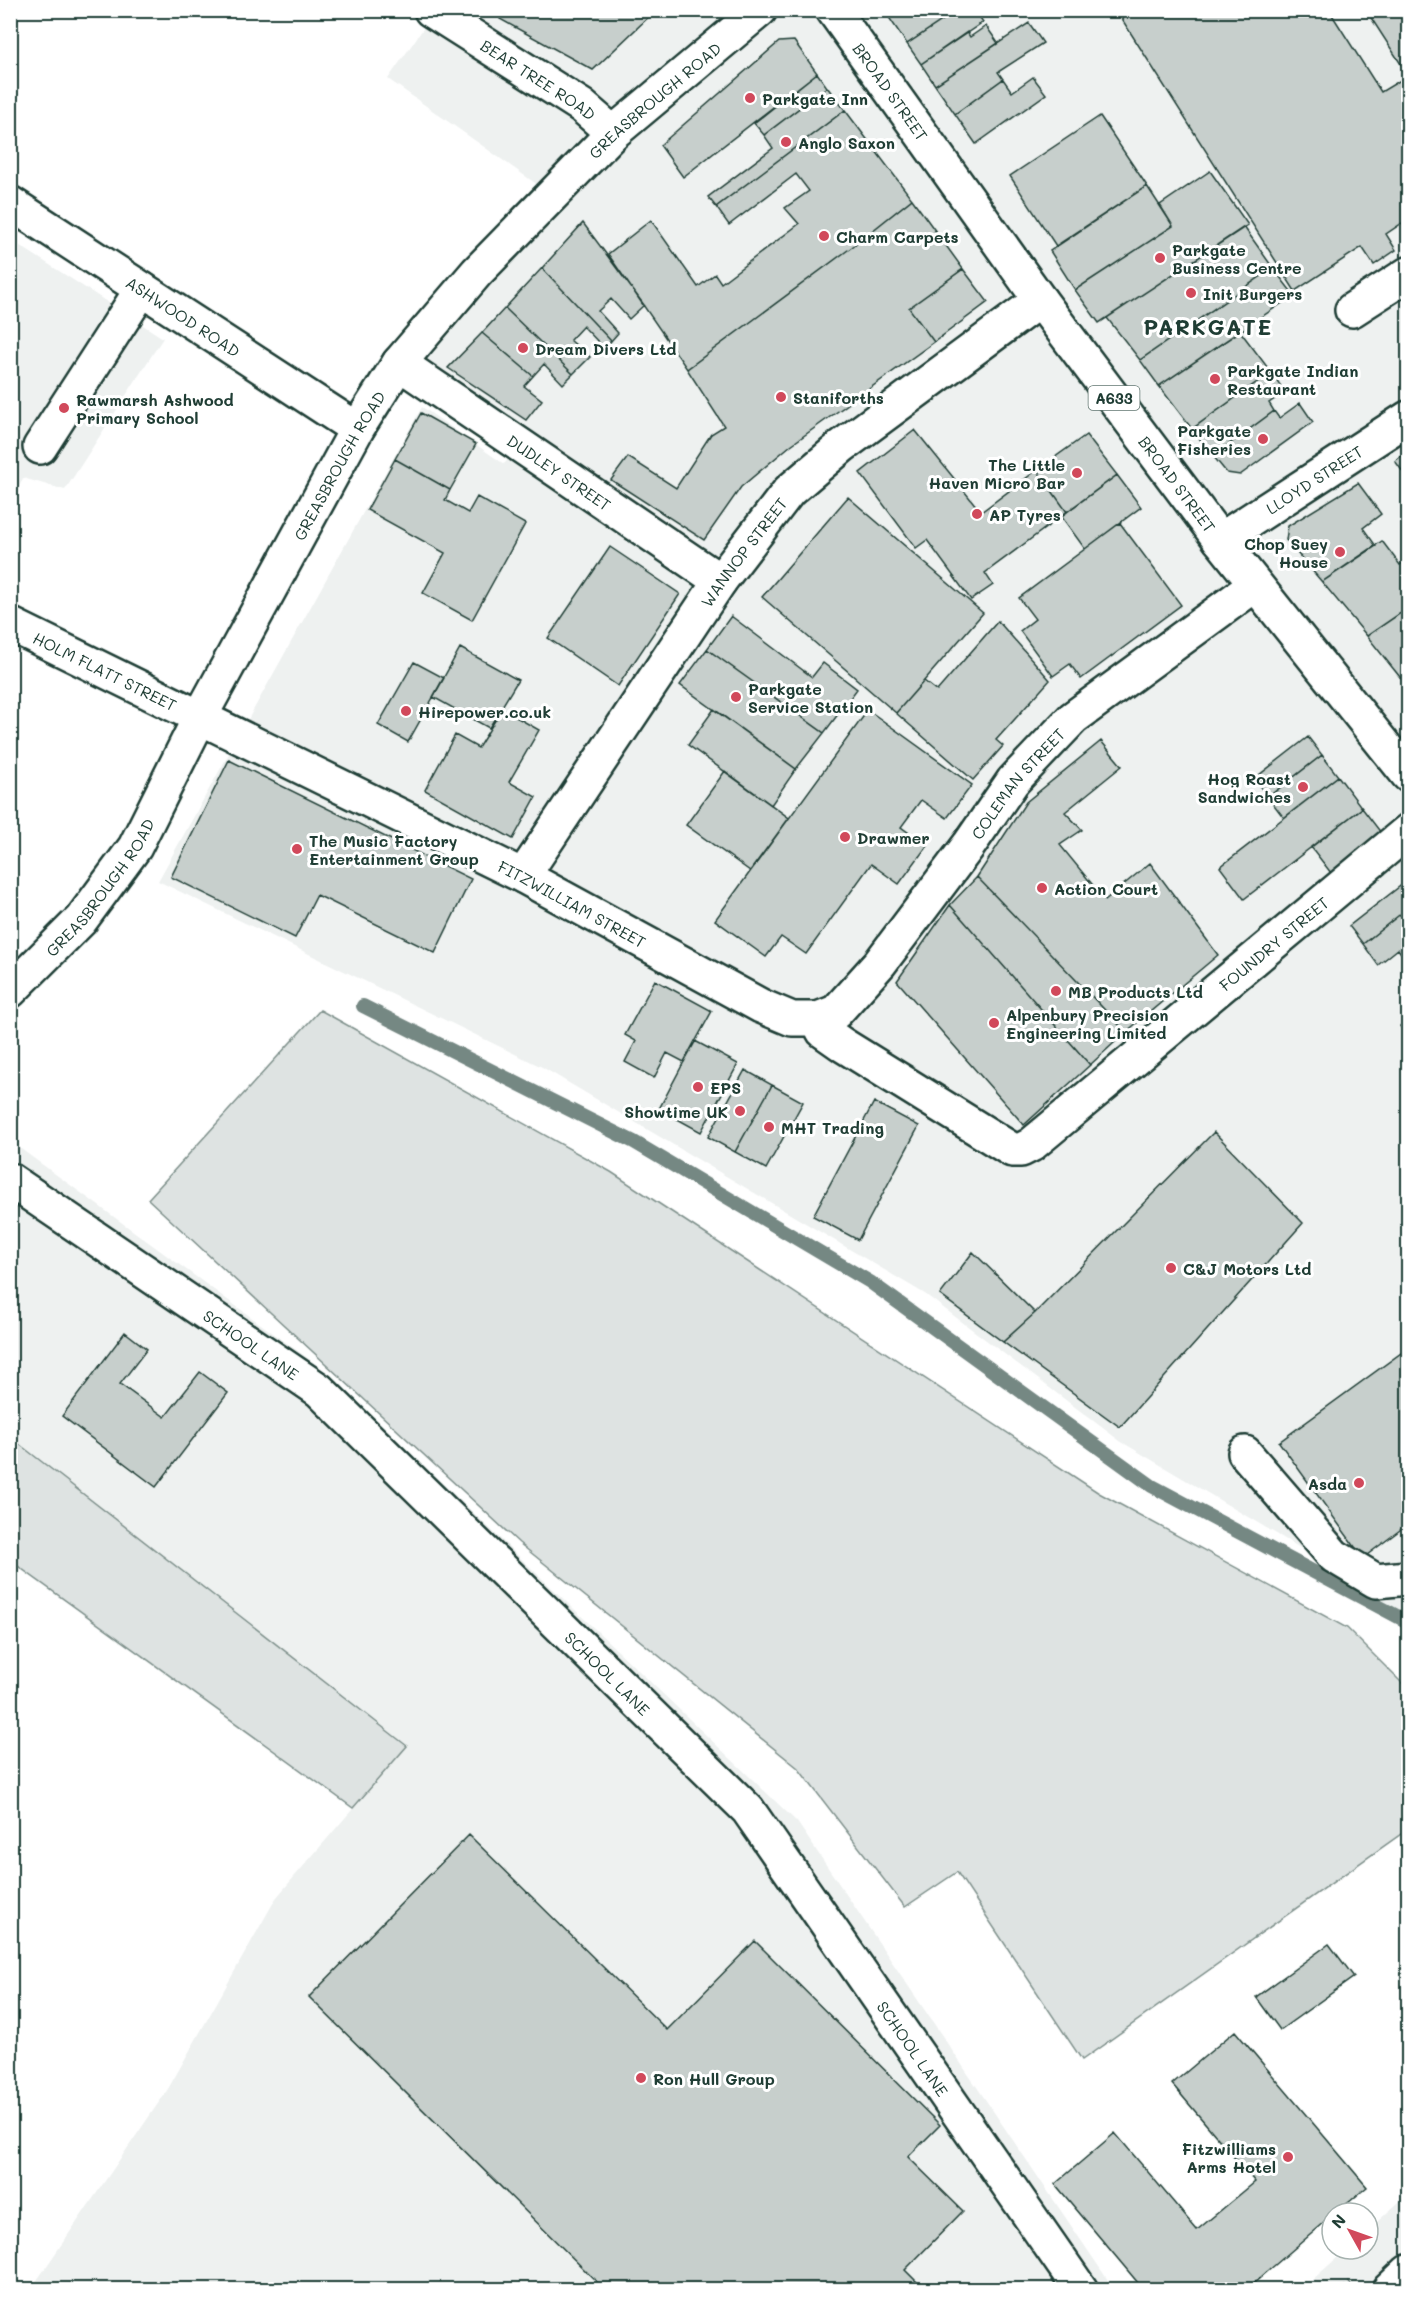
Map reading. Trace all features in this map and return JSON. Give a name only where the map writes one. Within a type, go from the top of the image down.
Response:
[{"type":"street","name":"BEAR TREE ROAD","points":[[431,10],[582,106],[613,133]]},
{"type":"street","name":"GREASBROUGH ROAD","points":[[10,991],[81,920],[135,847],[200,717],[357,429],[399,363],[477,272],[613,133],[760,10]]},
{"type":"street","name":"BROAD STREET","points":[[833,10],[1040,300],[1220,540],[1408,775]]},
{"type":"street","name":"ASHWOOD ROAD","points":[[10,203],[357,429]]},
{"type":"street","points":[[1352,310],[1408,274]]},
{"type":"street","points":[[40,447],[142,289]]},
{"type":"street","name":"WANNOP STREET","points":[[523,876],[720,581],[789,491],[842,446],[1040,300]]},
{"type":"street","name":"DUDLEY STREET","points":[[399,363],[720,581]]},
{"type":"street","name":"LLOYD STREET","points":[[1220,540],[1408,418]]},
{"type":"street","name":"COLEMAN STREET","points":[[818,1019],[836,1012],[880,963],[969,845],[1013,781],[1073,718],[1255,585]]},
{"type":"street","name":"HOLM FLATT STREET","points":[[10,624],[200,717]]},
{"type":"street","name":"FITZWILLIAM STREET","points":[[200,717],[523,876],[761,1006],[792,1019],[818,1019]]},
{"type":"street","name":"FOUNDRY STREET","points":[[818,1019],[823,1031],[843,1045],[1012,1150],[1021,1150],[1031,1145],[1139,1056],[1408,831]]},
{"type":"street","name":"SCHOOL LANE","points":[[10,1180],[319,1390],[748,1810],[1081,2289]]},
{"type":"street","points":[[1245,1453],[1334,1556],[1376,1581],[1408,1578]]},
{"type":"street","points":[[1389,2289],[1408,2272]]},
{"type":"shaded area","points":[[431,11],[1408,11],[1408,1627],[1376,1593],[1120,1441],[925,1294],[542,1067],[158,881],[422,407],[504,464],[521,444],[399,363],[552,195],[388,79],[434,13]]},
{"type":"shaded area","name":"Rawmarsh Ashwood Primary School","points":[[11,240],[163,338],[65,490],[23,478],[11,506]]},
{"type":"shaded area","points":[[320,1010],[611,1172],[1099,1493],[1347,1628],[1408,1689],[1408,1829],[1082,2060],[957,1872],[905,1907],[798,1768],[519,1543],[148,1199]]},
{"type":"shaded area","points":[[10,1141],[325,1371],[797,1822],[1114,2289],[31,2289],[168,2089],[276,1898],[407,1746],[11,1437]]},
{"type":"shaded area","points":[[10,1437],[407,1746],[353,1808],[11,1561]]},
{"type":"shaded area","points":[[1408,2194],[1408,2289],[1301,2290],[1334,2261],[1380,2261],[1380,2219]]},
{"type":"building","points":[[504,10],[656,10],[593,70],[500,19]]},
{"type":"building","points":[[884,10],[958,10],[907,44]]},
{"type":"building","points":[[958,10],[975,10],[983,22],[921,64],[907,44]]},
{"type":"building","points":[[1116,10],[1329,10],[1381,92],[1404,78],[1408,85],[1408,219],[1386,234],[1396,250],[1374,265],[1362,247],[1295,291]]},
{"type":"building","points":[[1366,10],[1408,10],[1408,75]]},
{"type":"building","points":[[1029,23],[1043,43],[998,72],[1003,79],[955,114],[935,85]]},
{"type":"building","points":[[986,26],[998,43],[935,85],[921,64],[967,32],[970,37]]},
{"type":"building","name":"Parkgate Inn","points":[[794,41],[817,73],[683,177],[660,145],[779,42]]},
{"type":"building","points":[[817,73],[827,87],[764,135],[754,123]]},
{"type":"building","points":[[1033,77],[1046,94],[976,144],[955,114],[1003,79],[1012,92]]},
{"type":"building","name":"Anglo Saxon","points":[[827,87],[845,110],[716,207],[708,197],[773,148],[764,135]]},
{"type":"building","name":"Charm Carpets","points":[[845,110],[912,199],[852,247],[687,369],[608,254],[651,220],[698,287],[715,274],[721,283],[799,224],[785,208],[809,191],[796,174],[729,225],[716,207]]},
{"type":"building","points":[[1100,116],[1147,186],[1056,246],[1010,176]]},
{"type":"building","name":"Parkgate Business Centre","points":[[1210,171],[1248,225],[1099,323],[1075,290],[1173,226],[1160,205]]},
{"type":"building","points":[[1147,186],[1173,226],[1075,290],[1050,251]]},
{"type":"building","name":"Staniforths","points":[[912,199],[963,269],[909,308],[934,342],[791,445],[741,487],[704,540],[611,480],[628,457],[676,488],[711,434],[724,426],[687,369],[852,247]]},
{"type":"building","points":[[583,223],[644,305],[629,319],[611,299],[598,311],[618,333],[611,341],[542,268]]},
{"type":"building","name":"Init Burgers","points":[[1244,227],[1273,268],[1140,360],[1107,318]]},
{"type":"building","points":[[542,268],[611,341],[604,348],[583,326],[570,340],[590,357],[573,374],[505,308]]},
{"type":"building","points":[[1273,268],[1294,295],[1159,386],[1140,360]]},
{"type":"building","points":[[963,269],[988,302],[934,342],[909,308]]},
{"type":"building","name":"Dream Divers Ltd","points":[[505,308],[573,374],[563,384],[544,364],[533,376],[482,333]]},
{"type":"building","name":"Parkgate Indian Restaurant","points":[[1240,331],[1271,372],[1192,429],[1159,386]]},
{"type":"building","points":[[482,333],[533,376],[524,386],[542,400],[526,420],[448,368]]},
{"type":"building","points":[[1271,372],[1285,392],[1269,403],[1274,411],[1213,456],[1192,429]]},
{"type":"building","name":"Parkgate Fisheries","points":[[1300,403],[1313,422],[1240,475],[1227,473],[1213,456],[1274,411],[1279,418]]},
{"type":"building","points":[[421,413],[476,444],[450,490],[395,459]]},
{"type":"building","name":"AP Tyres","points":[[915,430],[981,512],[1037,470],[1067,512],[985,573],[993,585],[971,600],[927,540],[916,548],[860,473]]},
{"type":"building","name":"The Little Haven Micro Bar","points":[[1086,435],[1117,475],[1067,512],[1037,470]]},
{"type":"building","points":[[1408,451],[1408,479],[1395,461]]},
{"type":"building","points":[[395,459],[450,490],[445,500],[468,513],[477,497],[525,524],[472,620],[423,593],[445,553],[367,510]]},
{"type":"building","points":[[1117,475],[1141,507],[1085,549],[1061,516]]},
{"type":"building","points":[[1358,483],[1381,514],[1363,528],[1376,546],[1322,582],[1286,540],[1288,526]]},
{"type":"building","points":[[848,497],[983,613],[896,713],[762,597]]},
{"type":"building","points":[[1120,523],[1181,605],[1081,679],[1070,664],[1053,676],[1020,631],[1035,619],[1019,598]]},
{"type":"building","points":[[1382,541],[1400,565],[1408,559],[1408,608],[1367,636],[1322,582]]},
{"type":"building","points":[[610,547],[680,594],[618,686],[548,638]]},
{"type":"building","points":[[1408,608],[1408,687],[1367,636]]},
{"type":"building","points":[[731,616],[812,677],[823,663],[857,689],[824,733],[707,649]]},
{"type":"building","points":[[998,621],[1050,680],[996,740],[1003,746],[973,780],[896,713],[924,681],[937,691]]},
{"type":"building","points":[[460,648],[518,680],[489,728],[433,697]]},
{"type":"building","name":"Parkgate Service Station","points":[[707,649],[824,733],[796,769],[680,685]]},
{"type":"building","name":"Hirepower.co.uk","points":[[414,662],[444,678],[408,742],[378,725]]},
{"type":"building","points":[[502,709],[539,730],[509,782],[536,797],[513,839],[425,790],[455,735],[478,748]]},
{"type":"building","points":[[714,709],[796,769],[771,805],[688,745]]},
{"type":"building","name":"Drawmer","points":[[868,710],[972,785],[947,818],[921,800],[901,827],[927,846],[899,884],[871,864],[806,954],[781,937],[766,957],[715,920]]},
{"type":"building","points":[[1308,737],[1322,755],[1268,797],[1254,779]]},
{"type":"building","name":"Action Court","points":[[1101,741],[1122,766],[1065,812],[1082,830],[1060,845],[1105,900],[1150,863],[1218,955],[1126,1032],[977,877],[1026,802]]},
{"type":"building","name":"Hog Roast Sandwiches","points":[[1322,755],[1338,776],[1284,818],[1268,797]]},
{"type":"building","name":"The Music Factory Entertainment Group","points":[[229,760],[471,879],[435,953],[317,895],[295,938],[171,877]]},
{"type":"building","points":[[725,771],[789,818],[750,871],[686,825]]},
{"type":"building","points":[[1338,776],[1362,808],[1244,899],[1220,867]]},
{"type":"building","points":[[1362,808],[1382,834],[1331,873],[1311,847]]},
{"type":"building","name":"MB Products Ltd","points":[[977,877],[1126,1032],[1090,1065],[950,905]]},
{"type":"building","points":[[1408,880],[1408,908],[1363,944],[1349,926]]},
{"type":"building","name":"Alpenbury Precision Engineering Limited","points":[[950,905],[1090,1065],[1024,1125],[897,981]]},
{"type":"building","points":[[1408,908],[1408,963],[1398,949],[1378,965],[1363,944]]},
{"type":"building","points":[[655,980],[712,1011],[684,1062],[667,1053],[654,1078],[625,1062],[636,1041],[625,1035]]},
{"type":"building","points":[[1408,1019],[1408,1037],[1400,1026]]},
{"type":"building","name":"EPS","points":[[695,1041],[738,1064],[701,1132],[659,1109]]},
{"type":"building","name":"Showtime UK","points":[[745,1070],[772,1085],[735,1152],[708,1137]]},
{"type":"building","name":"MHT Trading","points":[[772,1085],[803,1102],[766,1169],[735,1152]]},
{"type":"building","points":[[874,1102],[919,1126],[858,1240],[813,1216]]},
{"type":"building","name":"C&J Motors Ltd","points":[[1214,1132],[1303,1223],[1120,1427],[1003,1342],[1035,1313]]},
{"type":"building","points":[[973,1252],[1035,1313],[1003,1342],[940,1295]]},
{"type":"building","points":[[125,1332],[147,1349],[120,1384],[165,1417],[200,1372],[228,1393],[156,1487],[62,1416]]},
{"type":"building","name":"Asda","points":[[1408,1348],[1408,1524],[1363,1558],[1279,1442]]},
{"type":"building","name":"Ron Hull Group","points":[[469,1835],[667,2030],[755,1941],[940,2125],[908,2157],[963,2211],[905,2270],[925,2290],[605,2290],[309,1997]]},
{"type":"building","points":[[1329,1944],[1354,1977],[1280,2030],[1256,1997]]},
{"type":"building","name":"Fitzwilliams Arms Hotel","points":[[1235,2031],[1367,2187],[1350,2201],[1320,2201],[1320,2226],[1246,2290],[1144,2290],[1055,2184],[1115,2133],[1197,2230],[1255,2182],[1172,2084]]},
{"type":"waterway","points":[[363,1006],[634,1142],[870,1282],[1152,1486],[1408,1622]]},
{"type":"place","name":"Parkgate Inn","points":[[750,98]]},
{"type":"place","name":"Anglo Saxon","points":[[786,142]]},
{"type":"place","name":"Charm Carpets","points":[[824,236]]},
{"type":"place","name":"Parkgate Business Centre","points":[[1160,258]]},
{"type":"place","name":"Init Burgers","points":[[1191,293]]},
{"type":"place","name":"Dream Divers Ltd","points":[[523,348]]},
{"type":"place","name":"Parkgate Indian Restaurant","points":[[1215,379]]},
{"type":"place","name":"Staniforths","points":[[781,397]]},
{"type":"place","name":"Rawmarsh Ashwood Primary School","points":[[64,408]]},
{"type":"place","name":"Parkgate Fisheries","points":[[1263,439]]},
{"type":"place","name":"The Little Haven Micro Bar","points":[[1077,473]]},
{"type":"place","name":"AP Tyres","points":[[977,514]]},
{"type":"place","name":"Chop Suey House","points":[[1340,552]]},
{"type":"place","name":"Parkgate Service Station","points":[[736,697]]},
{"type":"place","name":"Hirepower.co.uk","points":[[406,711]]},
{"type":"place","name":"Hog Roast Sandwiches","points":[[1303,787]]},
{"type":"place","name":"Drawmer","points":[[845,837]]},
{"type":"place","name":"The Music Factory Entertainment Group","points":[[297,849]]},
{"type":"place","name":"Action Court","points":[[1042,888]]},
{"type":"place","name":"MB Products Ltd","points":[[1056,991]]},
{"type":"place","name":"Alpenbury Precision Engineering Limited","points":[[994,1023]]},
{"type":"place","name":"EPS","points":[[698,1087]]},
{"type":"place","name":"Showtime UK","points":[[740,1111]]},
{"type":"place","name":"MHT Trading","points":[[769,1127]]},
{"type":"place","name":"C&J Motors Ltd","points":[[1171,1268]]},
{"type":"place","name":"Asda","points":[[1359,1483]]},
{"type":"place","name":"Ron Hull Group","points":[[641,2078]]},
{"type":"place","name":"Fitzwilliams Arms Hotel","points":[[1288,2157]]},
{"type":"district","name":"PARKGATE","points":[[1208,326]]}]
